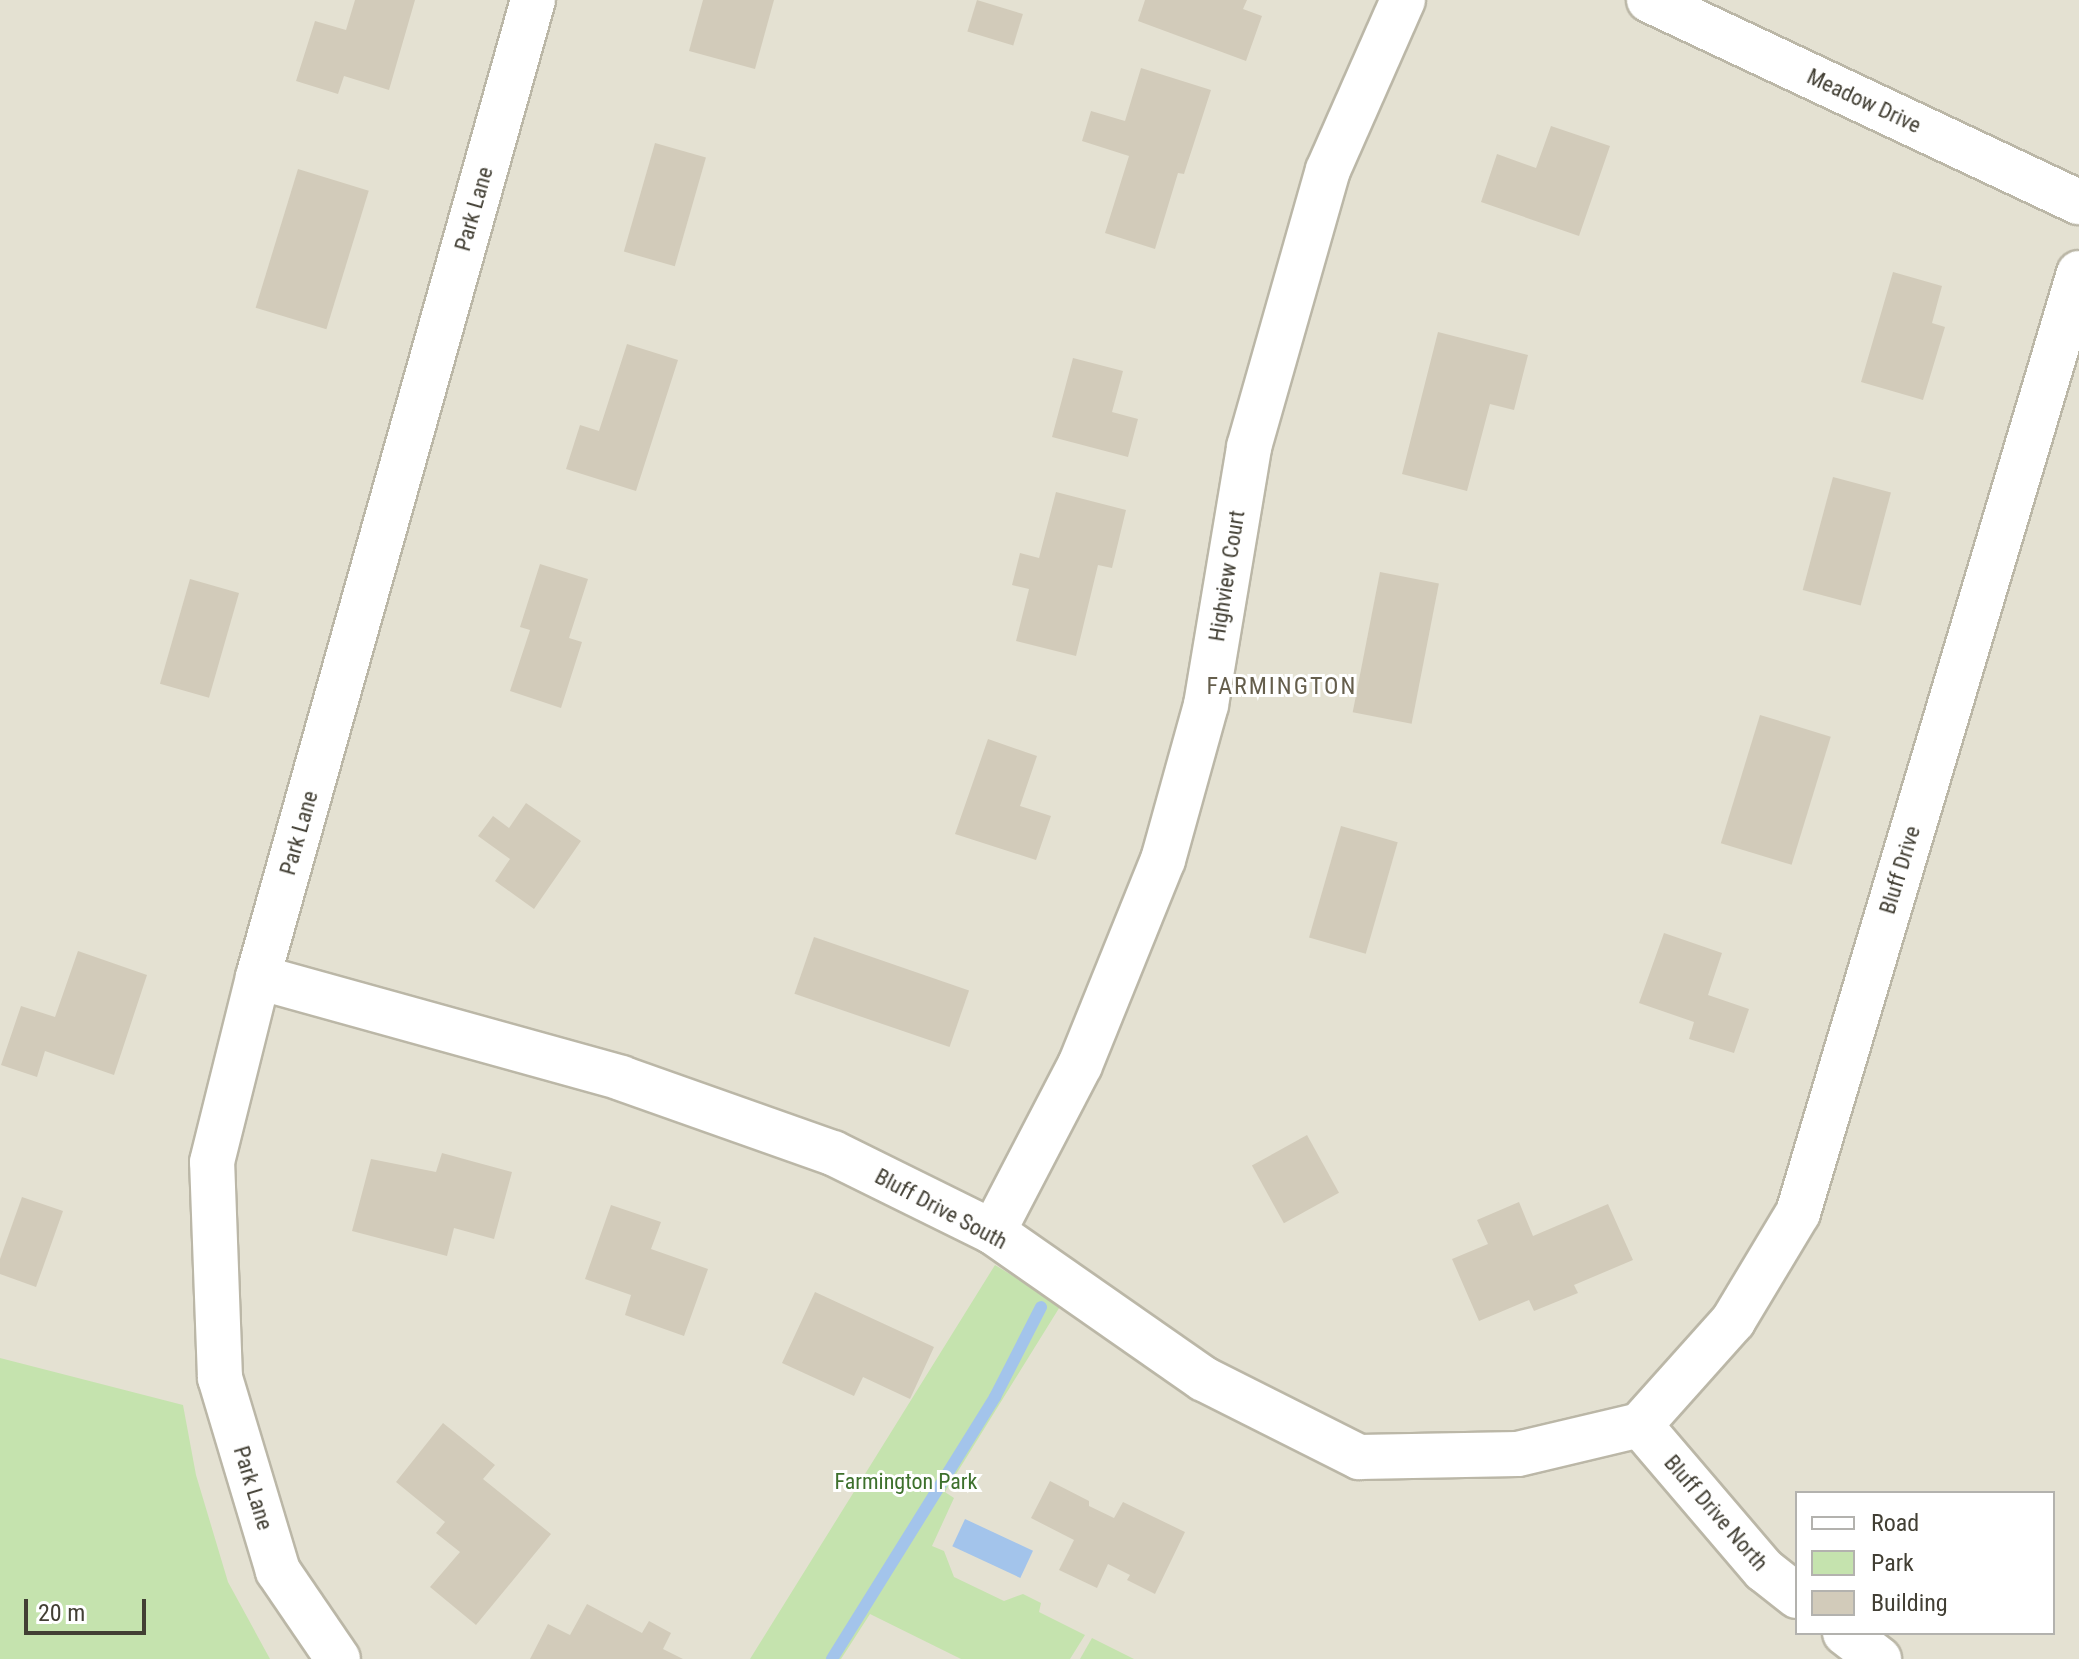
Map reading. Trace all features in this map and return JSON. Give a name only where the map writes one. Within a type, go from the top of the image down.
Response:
[{"type":"street","name":"Park Lane","points":[[338,1659],[278,1571],[220,1378],[212,1162],[258,977],[533,0]]},
{"type":"street","name":"Highview Court","points":[[993,1232],[1080,1065],[1163,860],[1206,705],[1249,447],[1328,170],[1403,0]]},
{"type":"street","name":"Meadow Drive","points":[[1649,0],[2079,202]]},
{"type":"street","name":"Bluff Drive","points":[[1640,1425],[1733,1321],[1798,1213],[2079,273]]},
{"type":"street","name":"Bluff Drive South","points":[[258,977],[621,1078],[833,1153],[993,1232],[1204,1379],[1359,1457],[1518,1454],[1640,1425]]},
{"type":"street","name":"Bluff Drive North","points":[[1640,1425],[1764,1570],[1795,1594]]},
{"type":"street","points":[[1848,1635],[1879,1659]]},
{"type":"shaded area","points":[[0,0],[2079,0],[2079,1659],[0,1659]]},
{"type":"green space","name":"Farmington Park","points":[[995,1265],[1061,1305],[945,1492],[954,1498],[932,1546],[944,1551],[954,1577],[1004,1601],[1023,1594],[1041,1603],[1039,1612],[1085,1635],[1070,1659],[961,1659],[870,1614],[841,1659],[750,1659]]},
{"type":"green space","points":[[0,1358],[183,1405],[196,1475],[228,1582],[270,1659],[0,1659]]},
{"type":"green space","points":[[1092,1638],[1134,1659],[1080,1659]]},
{"type":"water","points":[[965,1519],[1033,1551],[1020,1578],[952,1546]]},
{"type":"building","points":[[355,0],[415,0],[389,90],[344,76],[338,94],[296,81],[315,21],[346,30]]},
{"type":"building","points":[[703,0],[774,0],[755,69],[689,51]]},
{"type":"building","points":[[977,0],[1023,14],[1013,46],[967,32]]},
{"type":"building","points":[[1145,0],[1247,0],[1243,9],[1262,16],[1246,61],[1138,21]]},
{"type":"building","points":[[1141,68],[1211,90],[1184,174],[1178,173],[1155,249],[1105,233],[1129,156],[1082,141],[1091,111],[1125,121]]},
{"type":"building","points":[[1551,126],[1610,146],[1579,236],[1481,202],[1497,154],[1536,168]]},
{"type":"building","points":[[655,143],[706,158],[675,266],[624,252]]},
{"type":"building","points":[[298,169],[369,191],[326,329],[256,308]]},
{"type":"building","points":[[1893,272],[1942,286],[1932,323],[1945,327],[1923,400],[1861,382]]},
{"type":"building","points":[[1438,332],[1528,355],[1514,410],[1490,404],[1467,491],[1402,474]]},
{"type":"building","points":[[627,344],[678,360],[636,491],[566,469],[580,425],[599,431]]},
{"type":"building","points":[[1073,358],[1123,371],[1112,412],[1138,419],[1128,457],[1052,437]]},
{"type":"building","points":[[1833,477],[1891,493],[1861,606],[1803,590]]},
{"type":"building","points":[[1056,492],[1126,510],[1112,568],[1098,565],[1076,656],[1016,641],[1029,589],[1012,585],[1020,553],[1039,558]]},
{"type":"building","points":[[540,564],[588,579],[569,638],[582,642],[561,708],[510,691],[530,630],[520,627]]},
{"type":"building","points":[[1380,572],[1439,583],[1412,724],[1353,712]]},
{"type":"building","points":[[190,579],[239,593],[209,698],[160,684]]},
{"type":"building","points":[[1760,715],[1831,737],[1792,865],[1721,843]]},
{"type":"building","points":[[988,739],[1037,756],[1020,806],[1051,816],[1036,860],[955,834]]},
{"type":"building","points":[[526,803],[581,841],[534,909],[495,881],[510,859],[478,836],[493,816],[509,828]]},
{"type":"building","points":[[1341,826],[1398,842],[1366,954],[1309,938]]},
{"type":"building","points":[[1664,933],[1722,953],[1708,995],[1749,1009],[1734,1053],[1689,1039],[1694,1022],[1639,1003]]},
{"type":"building","points":[[814,937],[969,990],[950,1047],[794,994]]},
{"type":"building","points":[[78,951],[147,975],[114,1075],[45,1051],[37,1077],[1,1065],[21,1006],[55,1017]]},
{"type":"building","points":[[1307,1135],[1339,1193],[1284,1223],[1252,1166]]},
{"type":"building","points":[[442,1153],[512,1172],[494,1239],[454,1228],[447,1256],[352,1231],[371,1159],[436,1172]]},
{"type":"building","points":[[22,1197],[63,1211],[36,1287],[0,1274],[0,1259]]},
{"type":"building","points":[[1519,1202],[1533,1236],[1608,1204],[1633,1260],[1574,1285],[1578,1293],[1534,1311],[1529,1300],[1479,1321],[1452,1259],[1488,1244],[1477,1220]]},
{"type":"building","points":[[611,1205],[661,1222],[651,1249],[708,1269],[684,1336],[625,1315],[631,1295],[585,1279]]},
{"type":"building","points":[[815,1292],[934,1347],[910,1399],[863,1377],[854,1396],[782,1363]]},
{"type":"building","points":[[443,1423],[495,1465],[483,1479],[551,1534],[476,1625],[430,1587],[460,1552],[436,1533],[445,1522],[396,1482]]},
{"type":"building","points":[[1050,1481],[1114,1518],[1123,1502],[1185,1532],[1155,1594],[1127,1580],[1130,1575],[1108,1564],[1097,1588],[1059,1570],[1074,1540],[1031,1518]]},
{"type":"building","points":[[587,1604],[642,1633],[649,1621],[671,1633],[663,1649],[683,1659],[530,1659],[548,1624],[570,1635]]},
{"type":"waterway","points":[[832,1659],[995,1397],[1041,1307]]},
{"type":"district","name":"FARMINGTON","points":[[1282,687]]}]
